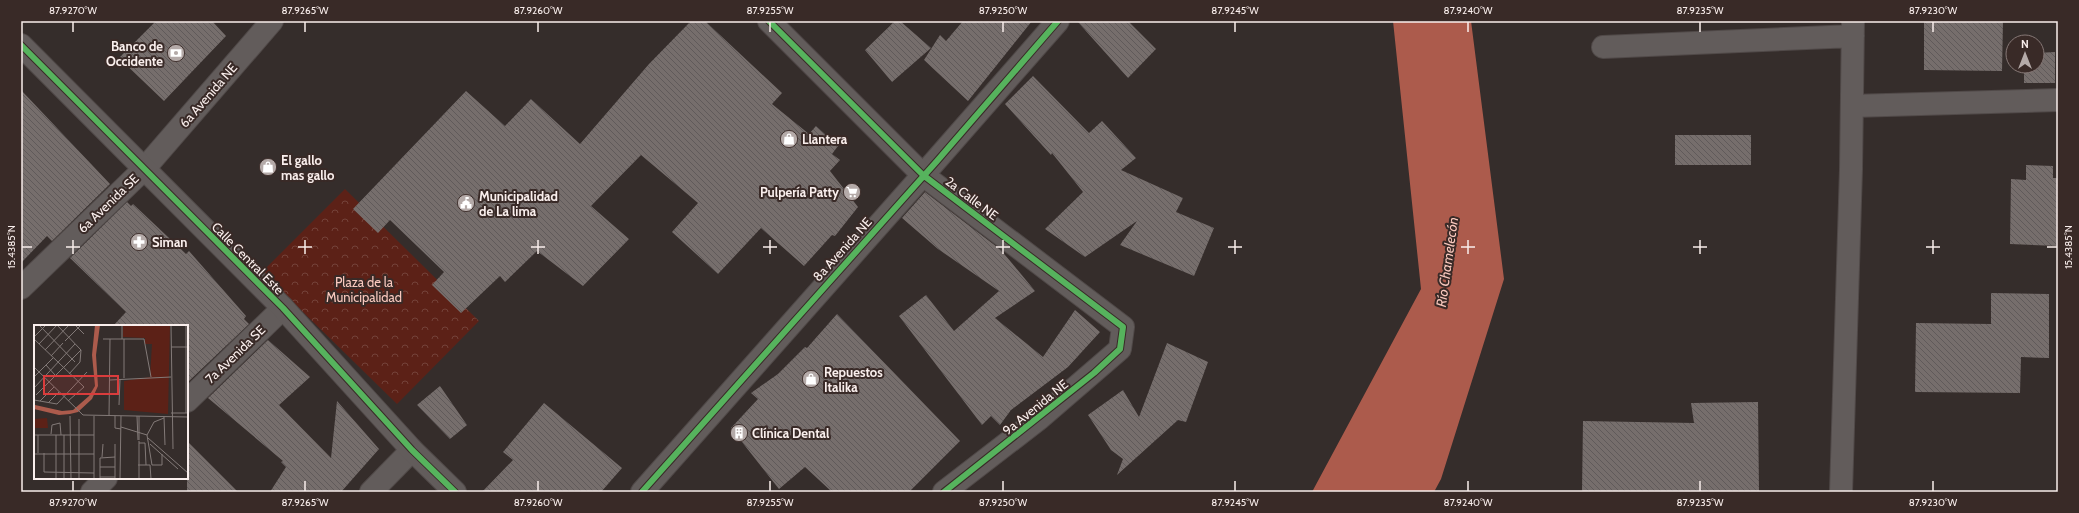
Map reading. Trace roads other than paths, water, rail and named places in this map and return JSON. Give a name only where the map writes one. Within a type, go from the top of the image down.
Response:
[{"type":"street","name":"6a Avenida NE","points":[[144,169],[272,21]]},
{"type":"street","name":"2a Calle NE","points":[[769,21],[923,175],[1123,327]]},
{"type":"street","name":"8a Avenida NE","points":[[642,492],[1058,21]]},
{"type":"street","points":[[1603,47],[1853,29],[1841,492]]},
{"type":"street","name":"Calle Central Este","points":[[21,45],[283,308],[412,450],[455,492]]},
{"type":"street","points":[[1852,106],[2058,100]]},
{"type":"street","name":"6a Avenida SE","points":[[21,288],[144,169]]},
{"type":"street","name":"7a Avenida SE","points":[[188,400],[283,308]]},
{"type":"street","name":"9a Avenida NE","points":[[944,492],[1094,373],[1120,349],[1123,327]]},
{"type":"street","points":[[371,492],[412,450]]},
{"type":"street","points":[[92,492],[105,479]]},
{"type":"water","name":"Río Chamelecón","points":[[1393,21],[1471,21],[1504,279],[1441,479],[1434,492],[1312,492],[1421,289]]},
{"type":"place","name":"Banco de Occidente","points":[[176,53]]},
{"type":"place","name":"Llantera","points":[[789,139]]},
{"type":"place","name":"El gallo mas gallo","points":[[268,167]]},
{"type":"place","name":"Pulpería Patty","points":[[852,192]]},
{"type":"place","name":"Municipalidad de La lima","points":[[466,203]]},
{"type":"place","name":"Siman","points":[[139,242]]},
{"type":"place","name":"Repuestos Italika","points":[[811,379]]},
{"type":"place","name":"Clínica Dental","points":[[739,433]]},
{"type":"park label","name":"Plaza de la Municipalidad","points":[[364,290]]}]
